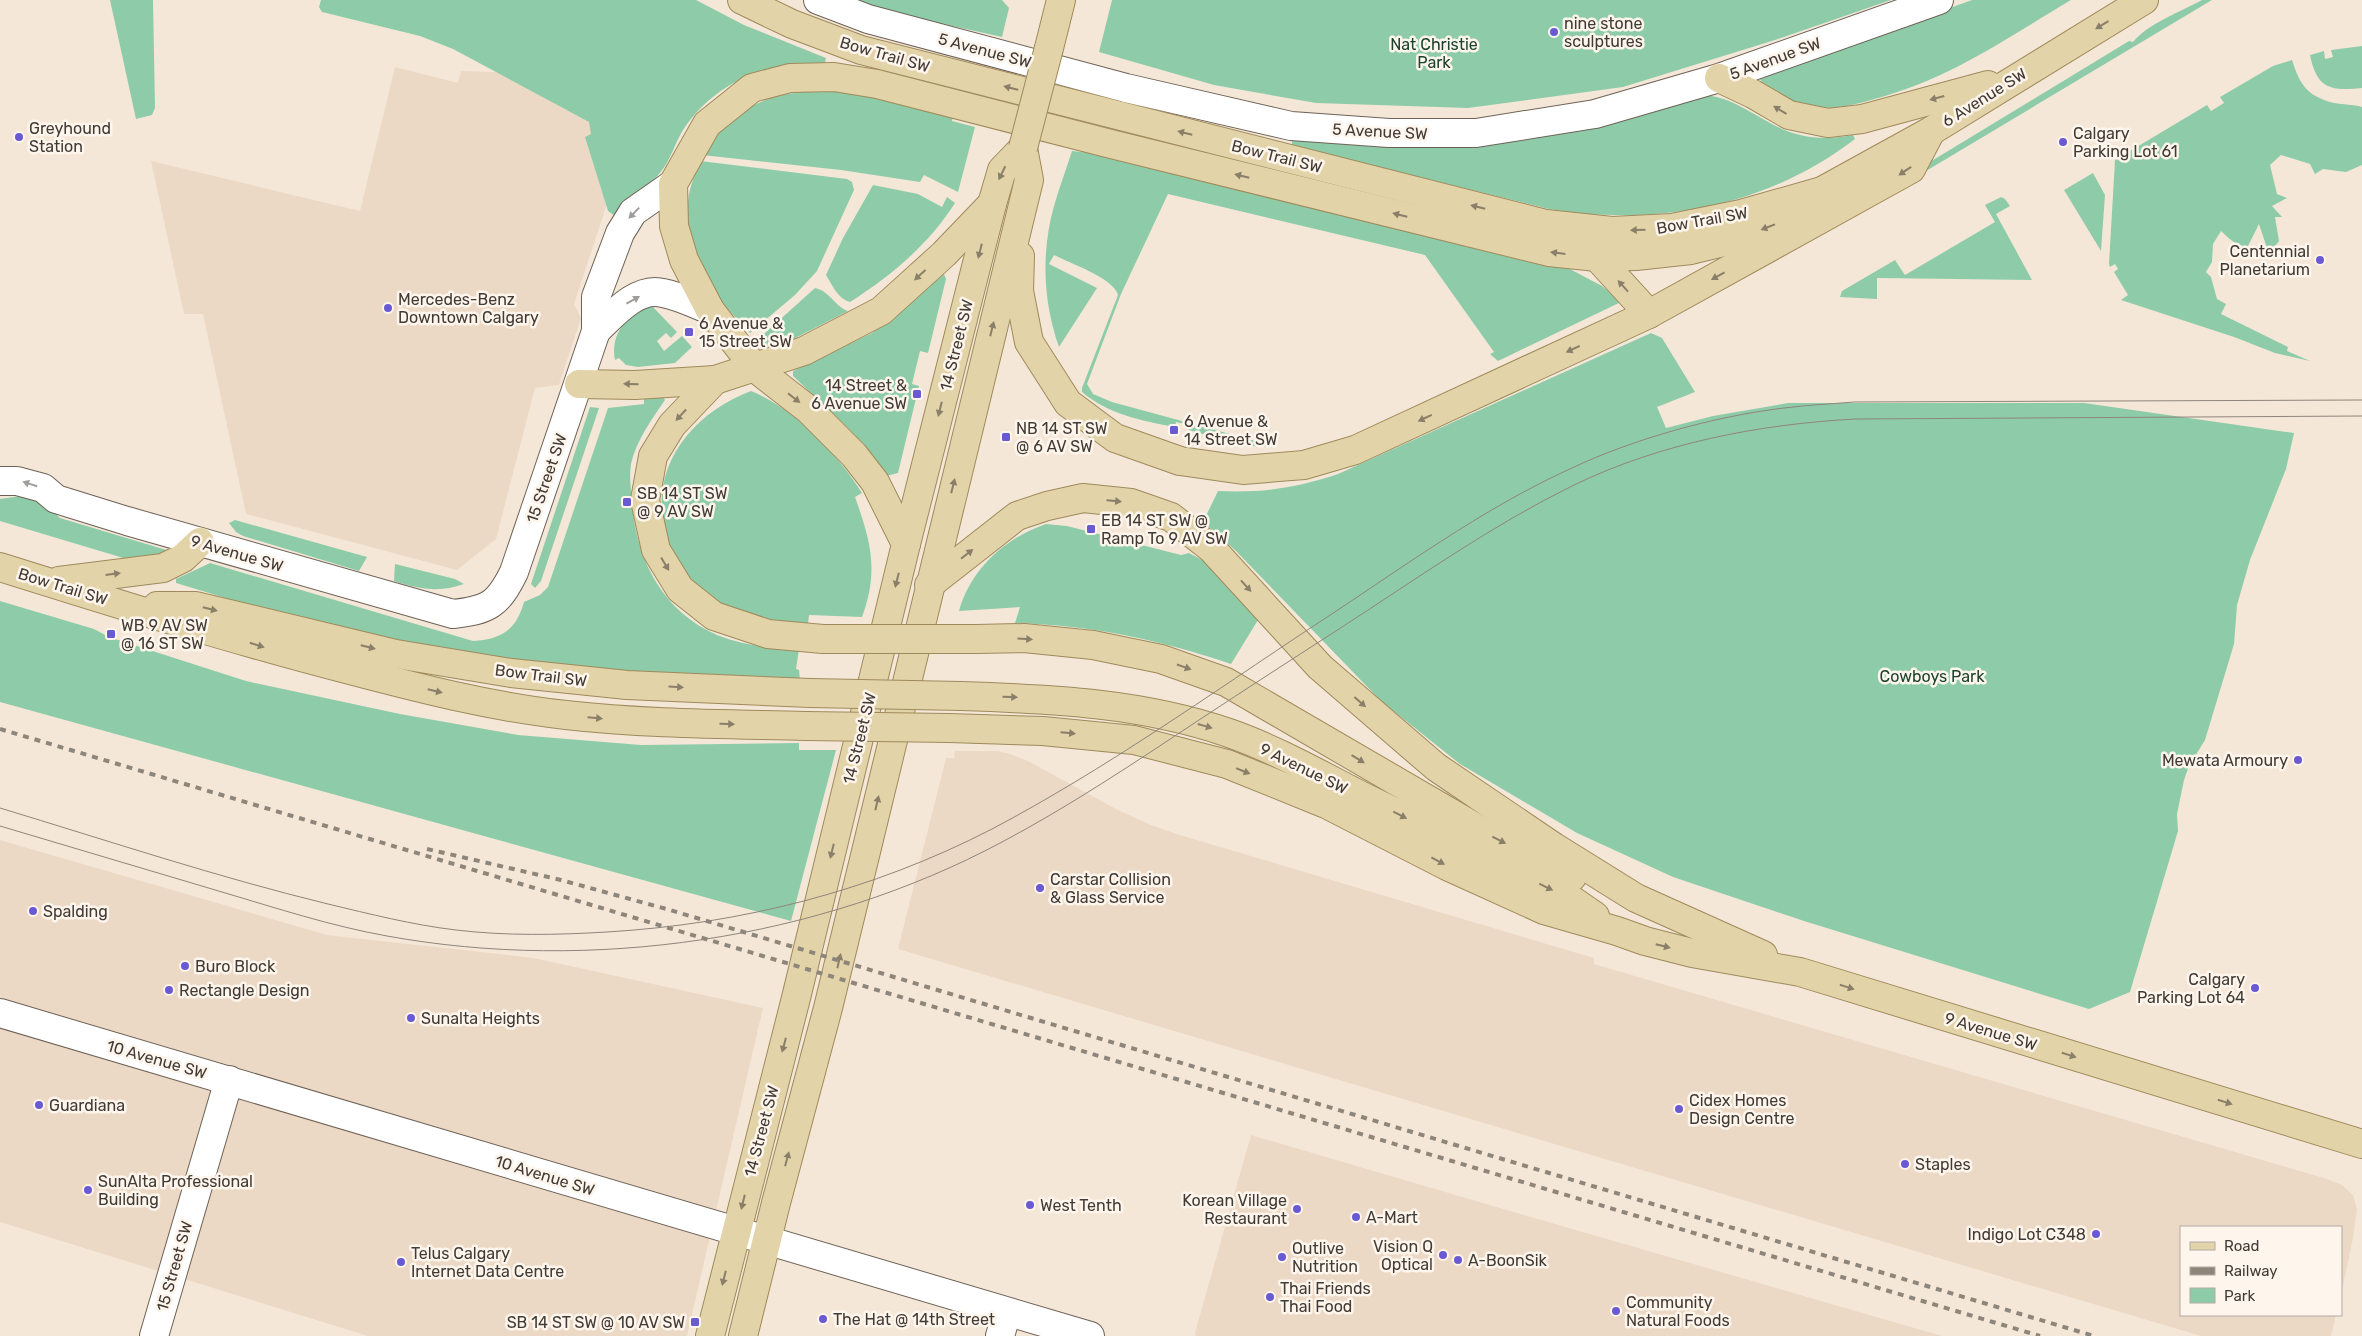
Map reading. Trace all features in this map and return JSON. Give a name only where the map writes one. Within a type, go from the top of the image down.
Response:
[{"type":"main road","name":"Bow Trail SW","points":[[742,0],[792,24],[861,50],[1546,224],[1612,231],[1672,228],[1741,214],[1822,190]]},
{"type":"main road","name":"14 Street SW","points":[[743,1336],[828,1008],[929,585],[1029,180],[1023,148],[1061,0]]},
{"type":"main road","name":"6 Avenue SW","points":[[1822,190],[1930,131],[2144,0]]},
{"type":"main road","points":[[1719,78],[1753,94],[1788,116],[1828,123],[1862,119],[2018,76]]},
{"type":"main road","points":[[906,544],[880,489],[854,455],[809,410],[755,368],[710,310],[684,260],[674,226],[673,184],[707,124],[752,88],[790,78],[834,77],[877,84],[1549,252],[1597,257],[1636,256],[1691,250],[1736,239],[1807,208],[1822,190]]},
{"type":"main road","points":[[1020,211],[1019,291],[1029,342],[1068,403],[1115,438],[1180,461],[1243,470],[1304,465],[1355,450],[1648,314],[1911,169],[1930,131]]},
{"type":"main road","name":"14 Street SW","points":[[710,1336],[796,998],[906,544],[992,204],[1002,170],[1023,148]]},
{"type":"main road","points":[[579,384],[635,384],[714,380],[755,368],[804,350],[881,311],[944,254],[992,204]]},
{"type":"main road","points":[[1597,257],[1648,314]]},
{"type":"main road","points":[[714,380],[672,425],[654,456],[645,500],[656,550],[680,589],[714,616],[768,634],[823,639],[1024,638],[1093,645],[1161,659],[1226,682],[1487,834],[1581,882],[1636,898]]},
{"type":"main road","points":[[929,585],[1017,516],[1047,506],[1083,498],[1132,503],[1171,517],[1212,549],[1320,667],[1436,767],[1554,847],[1636,898],[1800,972]]},
{"type":"main road","points":[[48,582],[162,568],[183,558],[200,542]]},
{"type":"main road","name":"Bow Trail SW","points":[[0,567],[287,654],[492,704],[564,715],[626,720],[806,726],[949,728]]},
{"type":"main road","name":"Bow Trail SW","points":[[127,606],[196,606],[396,654],[511,673],[627,685],[810,693],[961,696]]},
{"type":"main road","name":"9 Avenue SW","points":[[961,696],[1039,698],[1116,706],[1174,717],[1230,733],[1302,766],[1569,898],[1617,931]]},
{"type":"main road","name":"9 Avenue SW","points":[[949,728],[1043,731],[1134,740],[1227,764],[1326,804],[1447,866],[1544,910],[1645,941],[1692,953],[1800,972],[2362,1144]]},
{"type":"street","name":"5 Avenue SW","points":[[818,0],[868,19],[1107,82],[1291,126],[1389,133],[1476,133],[1595,114],[1719,78],[1939,0]]},
{"type":"street","name":"15 Street SW","points":[[478,611],[496,602],[506,589],[514,572],[596,331],[596,297],[620,233],[633,212],[673,184]]},
{"type":"street","name":"15 Street SW","points":[[596,331],[622,306],[646,292],[662,292],[710,310]]},
{"type":"street","name":"9 Avenue SW","points":[[0,481],[17,481],[43,488],[56,499],[453,614],[478,611]]},
{"type":"street","name":"10 Avenue SW","points":[[0,1012],[767,1240],[1004,1324],[1090,1336]]},
{"type":"street","name":"15 Street SW","points":[[154,1336],[229,1080]]},
{"type":"shaded area","points":[[395,67],[458,83],[461,71],[531,73],[634,122],[574,304],[581,318],[559,385],[535,388],[496,539],[457,570],[246,514],[203,314],[184,314],[151,161],[360,211]]},
{"type":"shaded area","points":[[955,751],[998,751],[1010,754],[1028,761],[1116,809],[1151,825],[1180,835],[1594,958],[1594,964],[2327,1179],[2342,1185],[2353,1195],[2357,1209],[2342,1290],[2342,1226],[2180,1226],[2180,1316],[2336,1316],[2331,1336],[2201,1336],[898,949],[946,758],[954,758]]},
{"type":"shaded area","points":[[0,840],[327,935],[534,958],[763,1008],[687,1336],[368,1336],[0,1222]]},
{"type":"shaded area","points":[[1251,1135],[1942,1336],[1197,1336],[1195,1335],[1196,1329]]},
{"type":"green space","points":[[110,0],[153,0],[155,108],[152,115],[136,119]]},
{"type":"green space","points":[[321,0],[696,0],[744,25],[826,58],[825,63],[804,63],[765,70],[729,85],[698,110],[678,138],[663,169],[652,181],[628,200],[615,216],[608,211],[585,137],[591,134],[589,122],[453,49],[420,36],[322,12],[319,7]]},
{"type":"green space","points":[[838,0],[1002,0],[1009,8],[1002,37],[930,21],[927,26]]},
{"type":"green space","name":"Nat Christie Park","points":[[1112,0],[1891,0],[1775,40],[1623,87],[1468,108],[1316,103],[1214,85],[1099,52]]},
{"type":"green space","points":[[1972,0],[2071,0],[1975,58],[1951,70],[1926,81],[1862,103],[1833,108],[1815,108],[1796,104],[1768,87],[1759,78],[1761,75]]},
{"type":"green space","points":[[2202,0],[2212,0],[1772,263],[1770,259],[2129,41],[2133,42],[2147,29],[2165,18]]},
{"type":"green space","points":[[2362,46],[2362,88],[2333,88],[2321,81],[2313,66],[2310,55],[2324,51],[2325,59],[2333,57],[2331,50]]},
{"type":"green space","points":[[2292,60],[2302,83],[2311,93],[2334,103],[2362,107],[2362,165],[2346,172],[2323,169],[2315,174],[2310,164],[2281,155],[2270,165],[2277,194],[2287,198],[2272,206],[2282,217],[2275,217],[2279,241],[2269,254],[2259,224],[2248,246],[2236,244],[2221,231],[2213,244],[2212,262],[2206,272],[2211,277],[2217,299],[2226,304],[2221,314],[2288,347],[2287,351],[2310,361],[2275,353],[2234,337],[2121,300],[2128,295],[2114,272],[2118,269],[2115,264],[2110,267],[2109,264],[2115,160],[2207,105],[2211,111],[2224,103],[2220,97],[2273,66]]},
{"type":"green space","points":[[824,90],[850,91],[953,115],[952,121],[975,127],[958,192],[924,175],[920,182],[841,170],[702,155],[728,124],[754,105],[785,95]]},
{"type":"green space","points":[[1705,95],[1734,103],[1778,127],[1796,134],[1824,138],[1853,135],[1855,139],[1821,162],[1785,181],[1748,196],[1670,213],[1630,215],[1590,214],[1549,209],[1292,146],[1292,139],[1356,139]]},
{"type":"green space","points":[[1072,151],[1100,154],[1370,217],[1568,268],[1602,286],[1621,302],[1498,361],[1490,354],[1494,352],[1425,255],[1168,194],[1121,294],[1087,384],[1093,394],[1112,402],[1263,443],[1277,444],[1269,446],[1247,445],[1188,430],[1189,425],[1176,422],[1175,427],[1126,416],[1092,400],[1082,392],[1118,295],[1115,289],[1100,277],[1054,255],[1049,264],[1097,288],[1059,347],[1050,312],[1046,277],[1047,241],[1054,206]]},
{"type":"green space","points":[[700,161],[847,179],[852,182],[854,190],[817,271],[795,295],[750,333],[736,319],[712,287],[702,270],[695,252],[690,234],[689,194]]},
{"type":"green space","points":[[2093,173],[2105,195],[2101,251],[2064,190]]},
{"type":"green space","points":[[873,185],[918,194],[942,207],[947,197],[955,203],[945,218],[908,258],[850,302],[839,295],[826,275],[843,238]]},
{"type":"green space","points":[[2001,197],[2010,206],[1996,214],[2032,280],[1877,278],[1877,299],[1840,297],[1842,291],[1895,260],[1905,275],[1995,222],[1985,205]]},
{"type":"green space","points":[[944,274],[946,279],[928,353],[920,351],[912,384],[919,386],[898,473],[886,476],[850,430],[793,376],[793,371],[872,333]]},
{"type":"green space","points":[[815,288],[825,292],[839,306],[848,311],[768,352],[758,342],[765,333]]},
{"type":"green space","points":[[652,306],[677,332],[671,338],[666,333],[657,341],[664,351],[682,336],[692,347],[675,363],[638,367],[626,365],[619,358],[615,360],[615,341],[622,326],[635,314]]},
{"type":"green space","name":"Cowboys Park","points":[[1651,333],[1662,338],[1695,392],[1657,407],[1666,428],[1713,416],[1788,403],[2084,403],[2294,433],[2286,469],[2250,560],[2237,605],[2234,644],[2205,740],[2189,766],[2184,780],[2177,814],[2178,831],[2130,992],[2089,1009],[1804,921],[1673,877],[1577,833],[1460,764],[1381,701],[1236,551],[1203,522],[1218,491],[1265,490],[1308,483],[1338,474]]},
{"type":"green space","points":[[751,391],[799,420],[841,463],[862,493],[855,497],[869,543],[871,571],[870,585],[862,617],[809,615],[808,624],[749,617],[722,606],[707,596],[678,562],[666,535],[662,508],[664,483],[672,459],[685,438],[703,419],[725,403]]},
{"type":"green space","points":[[662,395],[665,400],[641,439],[633,455],[630,469],[635,523],[646,563],[655,581],[667,597],[681,612],[698,625],[717,635],[747,644],[799,649],[796,669],[799,670],[800,680],[643,677],[437,651],[265,610],[176,583],[176,579],[210,563],[473,641],[500,635],[517,620],[524,602],[540,595],[548,587],[608,408],[644,404],[644,397]]},
{"type":"green space","points":[[590,407],[599,408],[541,581],[535,588],[531,584]]},
{"type":"green space","points":[[28,495],[43,501],[60,518],[173,552],[140,563],[0,521],[0,499]]},
{"type":"green space","points":[[235,520],[367,557],[359,571],[243,536],[236,532],[229,523]]},
{"type":"green space","points":[[1046,524],[1067,526],[1181,555],[1189,553],[1206,562],[1258,620],[1231,664],[1204,655],[1124,635],[1043,624],[1015,623],[1020,607],[959,611],[972,582],[992,557],[1017,538]]},
{"type":"green space","points":[[395,564],[455,579],[464,584],[455,587],[429,589],[403,584],[394,581]]},
{"type":"green space","points":[[0,601],[94,629],[109,637],[246,681],[400,714],[518,735],[641,745],[799,743],[799,750],[836,750],[791,921],[0,702]]},
{"type":"tram line","points":[[0,808],[245,882],[360,912],[440,928],[475,932],[550,934],[657,928],[707,921],[805,901],[853,887],[946,851],[992,829],[1115,757],[1473,521],[1538,484],[1596,457],[1648,438],[1703,423],[1758,412],[1801,406],[1854,402],[2362,400]]},
{"type":"tram line","points":[[0,826],[304,916],[387,936],[464,947],[543,951],[623,948],[702,940],[781,925],[857,903],[931,876],[1002,842],[1102,784],[1427,571],[1514,517],[1574,485],[1607,470],[1641,458],[1676,447],[1748,431],[1856,419],[2362,416]]},
{"type":"railway","points":[[0,729],[2040,1336]]},
{"type":"railway","points":[[427,849],[561,880],[670,910],[2094,1336]]},
{"type":"place","name":"nine stone sculptures","points":[[1554,32]]},
{"type":"place","name":"Greyhound Station","points":[[19,137]]},
{"type":"place","name":"Calgary Parking Lot 61","points":[[2063,142]]},
{"type":"place","name":"Centennial Planetarium","points":[[2320,260]]},
{"type":"place","name":"Mercedes-Benz Downtown Calgary","points":[[388,308]]},
{"type":"place","name":"6 Avenue & 15 Street SW","points":[[689,332]]},
{"type":"place","name":"14 Street & 6 Avenue SW","points":[[917,394]]},
{"type":"place","name":"6 Avenue & 14 Street SW","points":[[1174,430]]},
{"type":"place","name":"NB 14 ST SW @ 6 AV SW","points":[[1006,437]]},
{"type":"place","name":"SB 14 ST SW @ 9 AV SW","points":[[627,502]]},
{"type":"place","name":"EB 14 ST SW @ Ramp To 9 AV SW","points":[[1091,529]]},
{"type":"place","name":"WB 9 AV SW @ 16 ST SW","points":[[111,634]]},
{"type":"place","name":"Mewata Armoury","points":[[2298,760]]},
{"type":"place","name":"Carstar Collision & Glass Service","points":[[1040,888]]},
{"type":"place","name":"Spalding","points":[[33,911]]},
{"type":"place","name":"Buro Block","points":[[185,966]]},
{"type":"place","name":"Calgary Parking Lot 64","points":[[2255,988]]},
{"type":"place","name":"Rectangle Design","points":[[169,990]]},
{"type":"place","name":"Sunalta Heights","points":[[411,1018]]},
{"type":"place","name":"Guardiana","points":[[39,1105]]},
{"type":"place","name":"Cidex Homes Design Centre","points":[[1679,1109]]},
{"type":"place","name":"Staples","points":[[1905,1164]]},
{"type":"place","name":"SunAlta Professional Building","points":[[88,1190]]},
{"type":"place","name":"West Tenth","points":[[1030,1205]]},
{"type":"place","name":"Korean Village Restaurant","points":[[1297,1209]]},
{"type":"place","name":"A-Mart","points":[[1356,1217]]},
{"type":"place","name":"Indigo Lot C348","points":[[2096,1234]]},
{"type":"place","name":"Vision Q Optical","points":[[1443,1255]]},
{"type":"place","name":"Outlive Nutrition","points":[[1282,1257]]},
{"type":"place","name":"A-BoonSik","points":[[1458,1260]]},
{"type":"place","name":"Telus Calgary Internet Data Centre","points":[[401,1262]]},
{"type":"place","name":"Thai Friends Thai Food","points":[[1270,1297]]},
{"type":"place","name":"Community Natural Foods","points":[[1616,1311]]},
{"type":"place","name":"The Hat @ 14th Street","points":[[823,1319]]},
{"type":"place","name":"SB 14 ST SW @ 10 AV SW","points":[[695,1322]]}]
